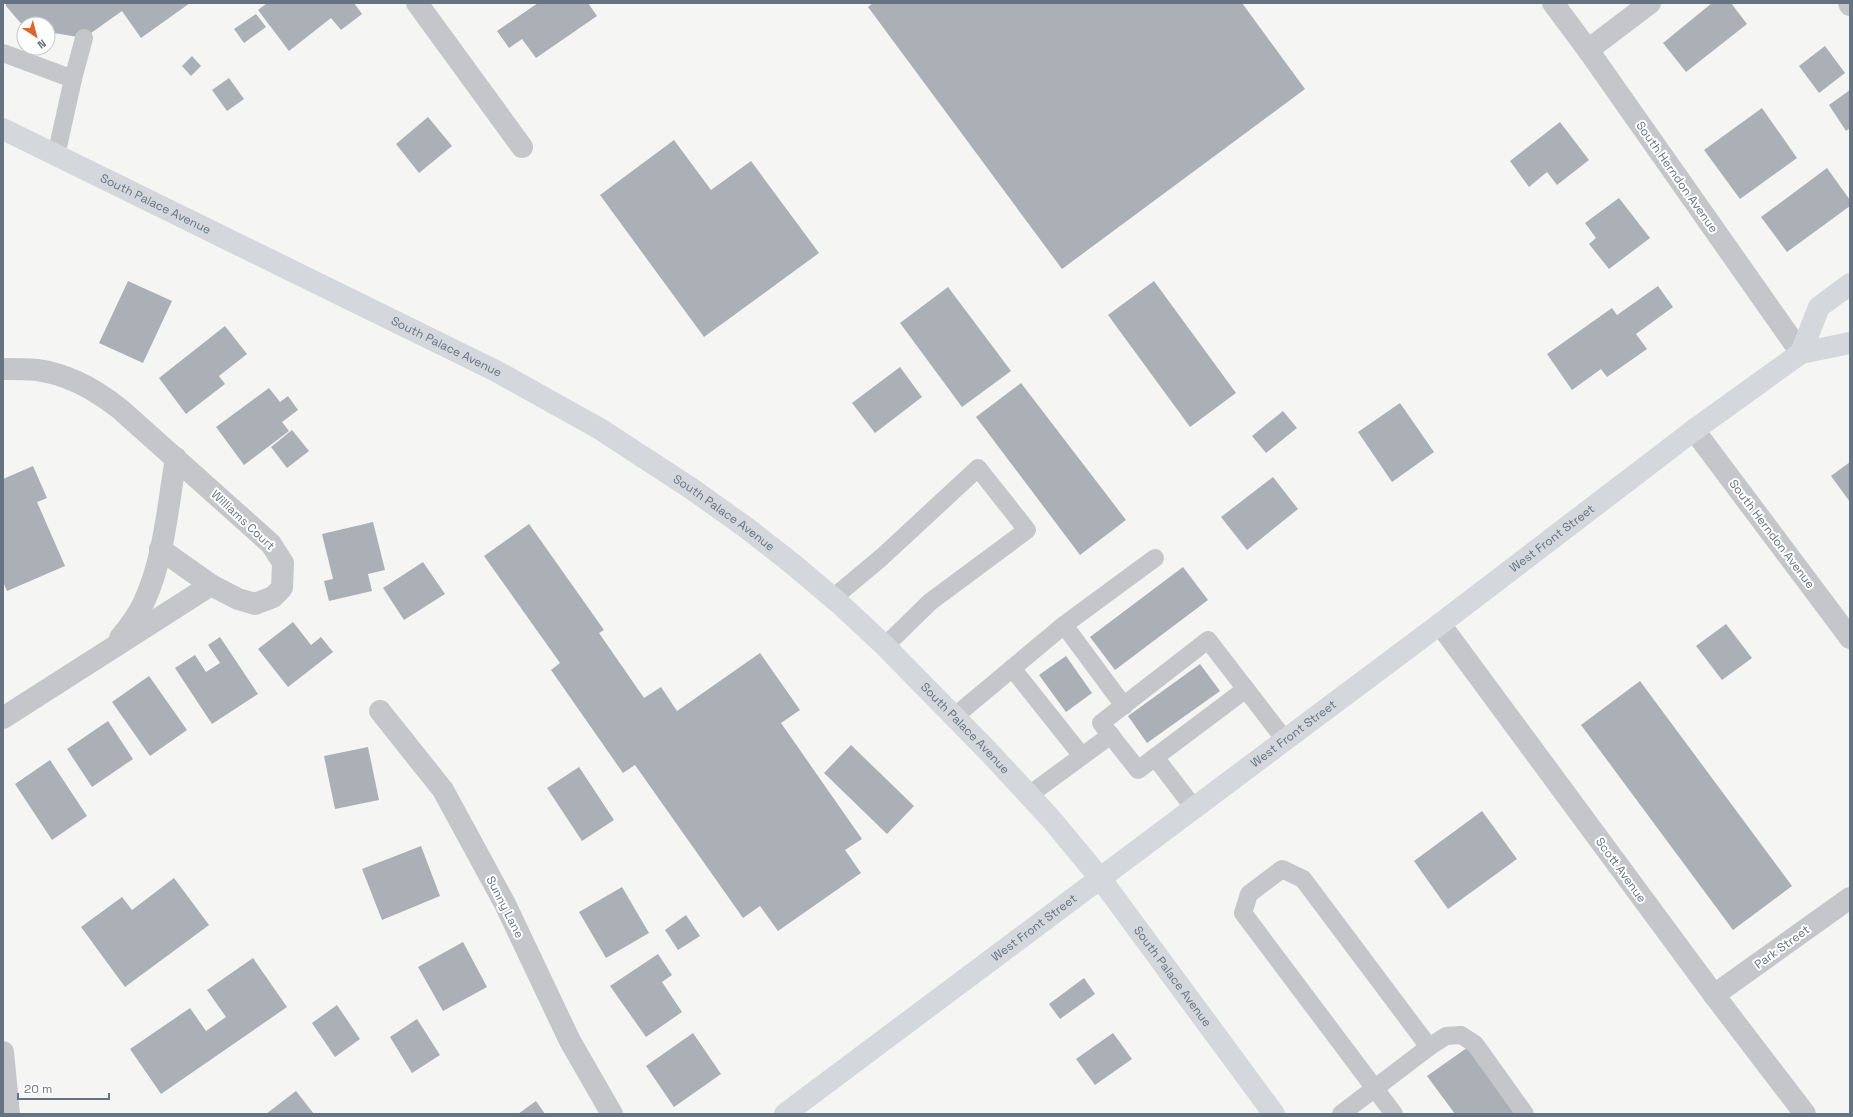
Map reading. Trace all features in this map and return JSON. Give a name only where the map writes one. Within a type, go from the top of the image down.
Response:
[{"type":"main road","name":"South Palace Avenue","points":[[3,129],[496,371],[641,454],[692,488],[748,529],[833,598],[885,646],[955,716],[1029,795],[1100,878],[1274,1114]]},
{"type":"main road","points":[[1801,353],[1819,307],[1850,284]]},
{"type":"main road","name":"West Front Street","points":[[785,1114],[1440,624],[1694,430],[1801,353],[1850,344]]},
{"type":"street","points":[[418,3],[522,147]]},
{"type":"street","name":"South Herndon Avenue","points":[[1553,3],[1588,50],[1801,353]]},
{"type":"street","points":[[1588,50],[1650,3]]},
{"type":"street","name":"Williams Court","points":[[3,369],[37,370],[60,375],[99,393],[120,409],[271,544],[283,563],[282,588],[273,597],[255,604],[238,599],[211,585],[160,549]]},
{"type":"street","name":"South Herndon Avenue","points":[[1694,430],[1850,638]]},
{"type":"street","points":[[112,649],[133,622],[144,603],[152,582],[160,549],[176,458]]},
{"type":"street","points":[[3,718],[211,585]]},
{"type":"street","name":"Scott Avenue","points":[[1440,624],[1714,995],[1805,1114]]},
{"type":"street","name":"Sunny Lane","points":[[380,711],[444,790],[505,904],[570,1041],[612,1114]]},
{"type":"street","name":"Park Street","points":[[1714,995],[1850,898]]},
{"type":"street","points":[[3,1052],[8,1114]]},
{"type":"lane","points":[[56,156],[73,79],[84,38]]},
{"type":"lane","points":[[3,54],[73,79]]},
{"type":"lane","points":[[833,598],[882,557],[978,468],[1027,530],[930,602],[885,646]]},
{"type":"lane","points":[[955,716],[1064,625],[1155,558]]},
{"type":"lane","points":[[1064,625],[1124,706]]},
{"type":"lane","points":[[1246,689],[1204,712],[1172,734],[1154,758],[1138,770],[1101,723],[1124,706],[1144,697],[1176,674],[1208,640],[1246,689],[1285,740]]},
{"type":"lane","points":[[1012,668],[1082,756]]},
{"type":"lane","points":[[1029,795],[1111,735]]},
{"type":"lane","points":[[1154,758],[1194,808]]},
{"type":"lane","points":[[1394,1114],[1243,913],[1249,894],[1282,869],[1303,880],[1429,1046]]},
{"type":"lane","points":[[1341,1114],[1429,1046],[1446,1036],[1461,1035],[1475,1044],[1525,1114]]},
{"type":"building","points":[[6,3],[190,3],[141,38],[122,11],[84,38],[56,33],[56,16],[16,16],[16,18],[6,6]]},
{"type":"building","points":[[267,3],[354,3],[362,14],[341,30],[331,18],[289,51],[258,10]]},
{"type":"building","points":[[538,3],[588,3],[597,16],[536,58],[522,39],[509,48],[497,31]]},
{"type":"building","points":[[873,3],[1242,3],[1305,89],[1062,269],[868,7]]},
{"type":"building","points":[[1712,3],[1731,3],[1747,24],[1686,72],[1663,43]]},
{"type":"building","points":[[256,14],[266,27],[244,43],[234,29]]},
{"type":"building","points":[[1825,46],[1845,73],[1819,93],[1799,66]]},
{"type":"building","points":[[192,56],[201,66],[191,76],[182,66]]},
{"type":"building","points":[[229,78],[244,99],[227,111],[212,90]]},
{"type":"building","points":[[1850,90],[1850,128],[1846,131],[1829,105]]},
{"type":"building","points":[[1762,108],[1797,158],[1740,199],[1704,150]]},
{"type":"building","points":[[428,117],[452,146],[419,173],[396,144]]},
{"type":"building","points":[[1560,122],[1589,160],[1557,185],[1547,172],[1529,187],[1510,161]]},
{"type":"building","points":[[674,140],[711,190],[751,161],[819,253],[704,337],[600,195]]},
{"type":"building","points":[[1827,168],[1850,200],[1850,206],[1787,252],[1761,217]]},
{"type":"building","points":[[1619,198],[1650,238],[1609,269],[1589,244],[1596,238],[1585,223]]},
{"type":"building","points":[[128,281],[172,301],[143,363],[99,343]]},
{"type":"building","points":[[1154,281],[1236,393],[1190,427],[1108,315]]},
{"type":"building","points":[[1658,286],[1673,307],[1636,334],[1647,349],[1607,377],[1601,369],[1572,390],[1547,354],[1612,308],[1617,315]]},
{"type":"building","points":[[948,287],[1011,371],[962,407],[900,323]]},
{"type":"building","points":[[225,326],[247,354],[219,376],[225,384],[186,414],[159,378]]},
{"type":"building","points":[[900,367],[922,397],[875,433],[852,403]]},
{"type":"building","points":[[1021,383],[1126,520],[1080,555],[976,417]]},
{"type":"building","points":[[269,388],[280,402],[288,396],[298,410],[282,422],[289,431],[244,465],[216,427]]},
{"type":"building","points":[[1400,403],[1434,452],[1392,482],[1358,432]]},
{"type":"building","points":[[1283,411],[1297,428],[1266,453],[1252,436]]},
{"type":"building","points":[[292,430],[309,451],[287,468],[271,447]]},
{"type":"building","points":[[1850,462],[1850,502],[1831,476]]},
{"type":"building","points":[[33,466],[47,498],[37,502],[65,566],[7,591],[3,582],[3,479]]},
{"type":"building","points":[[1273,477],[1298,509],[1247,550],[1221,517]]},
{"type":"building","points":[[373,522],[385,570],[368,574],[372,591],[329,601],[324,581],[333,579],[322,534]]},
{"type":"building","points":[[529,524],[604,630],[599,633],[644,698],[661,687],[677,711],[760,653],[800,710],[781,723],[862,839],[845,850],[861,873],[778,931],[760,906],[743,918],[635,765],[623,773],[551,670],[560,663],[484,556]]},
{"type":"building","points":[[423,562],[445,594],[404,620],[383,588]]},
{"type":"building","points":[[1183,567],[1208,600],[1115,670],[1090,637]]},
{"type":"building","points":[[293,622],[311,645],[321,637],[333,652],[288,687],[258,649]]},
{"type":"building","points":[[1726,624],[1752,658],[1722,680],[1696,646]]},
{"type":"building","points":[[220,637],[258,694],[212,724],[175,668],[195,655],[206,672],[220,663],[208,645]]},
{"type":"building","points":[[1066,656],[1092,693],[1066,712],[1039,675]]},
{"type":"building","points":[[1200,664],[1220,691],[1147,743],[1128,716]]},
{"type":"building","points":[[149,676],[187,730],[150,756],[112,702]]},
{"type":"building","points":[[1640,681],[1792,886],[1733,930],[1581,725]]},
{"type":"building","points":[[108,721],[133,759],[92,787],[67,749]]},
{"type":"building","points":[[851,745],[914,806],[887,834],[824,773]]},
{"type":"building","points":[[368,747],[379,800],[335,809],[324,756]]},
{"type":"building","points":[[50,760],[87,816],[52,840],[15,784]]},
{"type":"building","points":[[579,767],[614,820],[582,841],[547,788]]},
{"type":"building","points":[[1482,811],[1517,859],[1448,909],[1414,861]]},
{"type":"building","points":[[421,846],[440,896],[382,920],[362,869]]},
{"type":"building","points":[[174,878],[209,925],[125,987],[81,927],[122,897],[132,910]]},
{"type":"building","points":[[622,887],[649,933],[606,958],[579,912]]},
{"type":"building","points":[[686,915],[700,936],[678,950],[665,930]]},
{"type":"building","points":[[463,942],[487,987],[443,1011],[418,967]]},
{"type":"building","points":[[658,954],[672,975],[662,982],[682,1012],[646,1037],[610,986]]},
{"type":"building","points":[[253,958],[287,1007],[161,1094],[130,1049],[190,1008],[206,1031],[226,1017],[207,990]]},
{"type":"building","points":[[1084,978],[1095,994],[1060,1019],[1049,1004]]},
{"type":"building","points":[[337,1005],[360,1039],[335,1057],[312,1023]]},
{"type":"building","points":[[417,1019],[440,1055],[412,1073],[390,1037]]},
{"type":"building","points":[[693,1033],[721,1074],[674,1107],[646,1066]]},
{"type":"building","points":[[1113,1033],[1132,1059],[1095,1085],[1076,1059]]},
{"type":"building","points":[[1471,1045],[1521,1114],[1455,1114],[1427,1076]]},
{"type":"building","points":[[296,1091],[314,1114],[266,1114]]},
{"type":"building","points":[[536,1101],[545,1114],[518,1114]]}]
